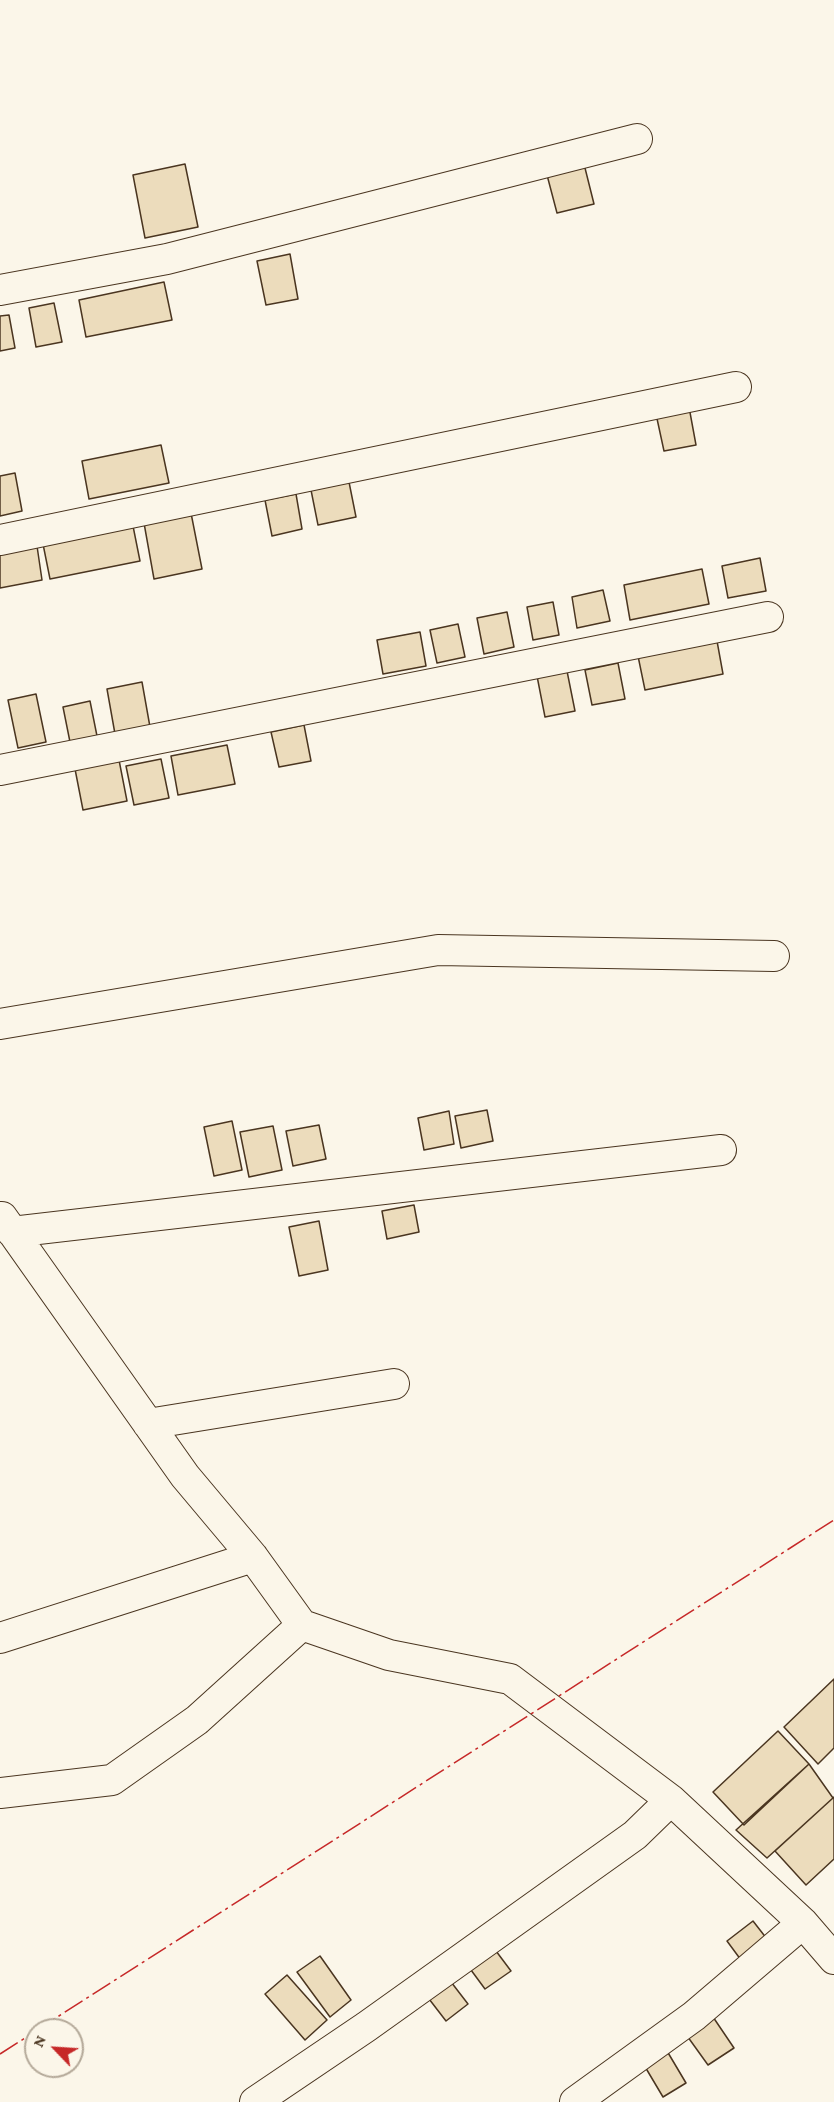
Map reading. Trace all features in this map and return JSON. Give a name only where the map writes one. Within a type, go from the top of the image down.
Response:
[{"type":"street","points":[[0,290],[167,259],[637,139]]},
{"type":"street","points":[[0,540],[736,387]]},
{"type":"street","points":[[0,770],[768,617]]},
{"type":"street","points":[[0,1024],[438,950],[774,956]]},
{"type":"street","points":[[721,1150],[6,1223],[185,1476],[253,1557],[302,1625],[389,1655],[510,1679],[671,1800],[802,1923],[834,1959]]},
{"type":"street","points":[[148,1424],[394,1384]]},
{"type":"street","points":[[0,1638],[253,1557]]},
{"type":"street","points":[[0,1793],[112,1780],[197,1720],[302,1625]]},
{"type":"street","points":[[255,2102],[366,2027],[635,1834],[671,1800]]},
{"type":"street","points":[[575,2102],[694,2016],[802,1923]]},
{"type":"building","points":[[185,164],[198,227],[145,238],[133,175]]},
{"type":"building","points":[[584,164],[594,204],[557,213],[547,175]]},
{"type":"building","points":[[290,254],[298,299],[266,305],[257,261]]},
{"type":"building","points":[[164,282],[172,320],[86,337],[79,300]]},
{"type":"building","points":[[54,303],[62,342],[36,347],[29,308]]},
{"type":"building","points":[[9,315],[15,348],[0,351],[0,316]]},
{"type":"building","points":[[689,407],[696,445],[664,451],[656,414]]},
{"type":"building","points":[[161,445],[169,483],[89,499],[82,461]]},
{"type":"building","points":[[15,473],[22,511],[0,516],[0,476]]},
{"type":"building","points":[[349,482],[356,517],[318,525],[311,490]]},
{"type":"building","points":[[296,494],[302,529],[272,536],[265,500]]},
{"type":"building","points":[[191,513],[202,569],[154,579],[144,523]]},
{"type":"building","points":[[133,526],[140,561],[50,579],[43,544]]},
{"type":"building","points":[[37,546],[42,580],[0,588],[0,553]]},
{"type":"building","points":[[760,558],[766,591],[728,598],[722,566]]},
{"type":"building","points":[[702,569],[709,604],[630,620],[624,585]]},
{"type":"building","points":[[603,590],[610,621],[577,628],[572,597]]},
{"type":"building","points":[[553,602],[559,635],[533,640],[527,607]]},
{"type":"building","points":[[507,612],[514,647],[484,654],[477,618]]},
{"type":"building","points":[[458,624],[465,657],[437,663],[430,630]]},
{"type":"building","points":[[420,632],[426,666],[383,674],[377,640]]},
{"type":"building","points":[[717,641],[723,674],[645,690],[638,656]]},
{"type":"building","points":[[618,663],[625,699],[592,705],[585,670]]},
{"type":"building","points":[[567,671],[575,711],[545,717],[537,676]]},
{"type":"building","points":[[142,682],[150,727],[115,734],[107,689]]},
{"type":"building","points":[[36,694],[46,742],[18,748],[8,700]]},
{"type":"building","points":[[90,701],[97,736],[70,742],[63,707]]},
{"type":"building","points":[[304,725],[311,761],[279,767],[271,732]]},
{"type":"building","points":[[227,745],[235,784],[178,795],[171,756]]},
{"type":"building","points":[[161,759],[169,798],[134,805],[126,766]]},
{"type":"building","points":[[119,760],[127,801],[83,810],[75,769]]},
{"type":"building","points":[[487,1110],[493,1141],[461,1148],[455,1116]]},
{"type":"building","points":[[449,1111],[454,1144],[424,1150],[418,1118]]},
{"type":"building","points":[[232,1121],[242,1170],[214,1176],[204,1127]]},
{"type":"building","points":[[319,1125],[326,1159],[293,1166],[286,1131]]},
{"type":"building","points":[[273,1126],[282,1170],[249,1177],[240,1132]]},
{"type":"building","points":[[414,1205],[419,1232],[387,1239],[382,1211]]},
{"type":"building","points":[[319,1221],[328,1270],[299,1276],[289,1227]]},
{"type":"building","points":[[834,1679],[834,1748],[818,1764],[784,1727]]},
{"type":"building","points":[[778,1731],[809,1764],[744,1825],[713,1792]]},
{"type":"building","points":[[809,1764],[833,1798],[767,1858],[736,1830]]},
{"type":"building","points":[[834,1797],[834,1859],[806,1885],[775,1851]]},
{"type":"building","points":[[753,1921],[767,1939],[741,1960],[727,1941]]},
{"type":"building","points":[[496,1951],[511,1971],[485,1989],[471,1970]]},
{"type":"building","points":[[320,1956],[351,2000],[330,2017],[297,1972]]},
{"type":"building","points":[[287,1975],[327,2020],[305,2040],[265,1994]]},
{"type":"building","points":[[448,1978],[468,2004],[446,2021],[426,1995]]},
{"type":"building","points":[[711,2014],[734,2048],[708,2065],[685,2033]]},
{"type":"building","points":[[667,2051],[686,2083],[663,2097],[644,2065]]},
{"type":"power","points":[[56,2018],[834,1520]]},
{"type":"power","points":[[0,2054],[24,2039]]}]
